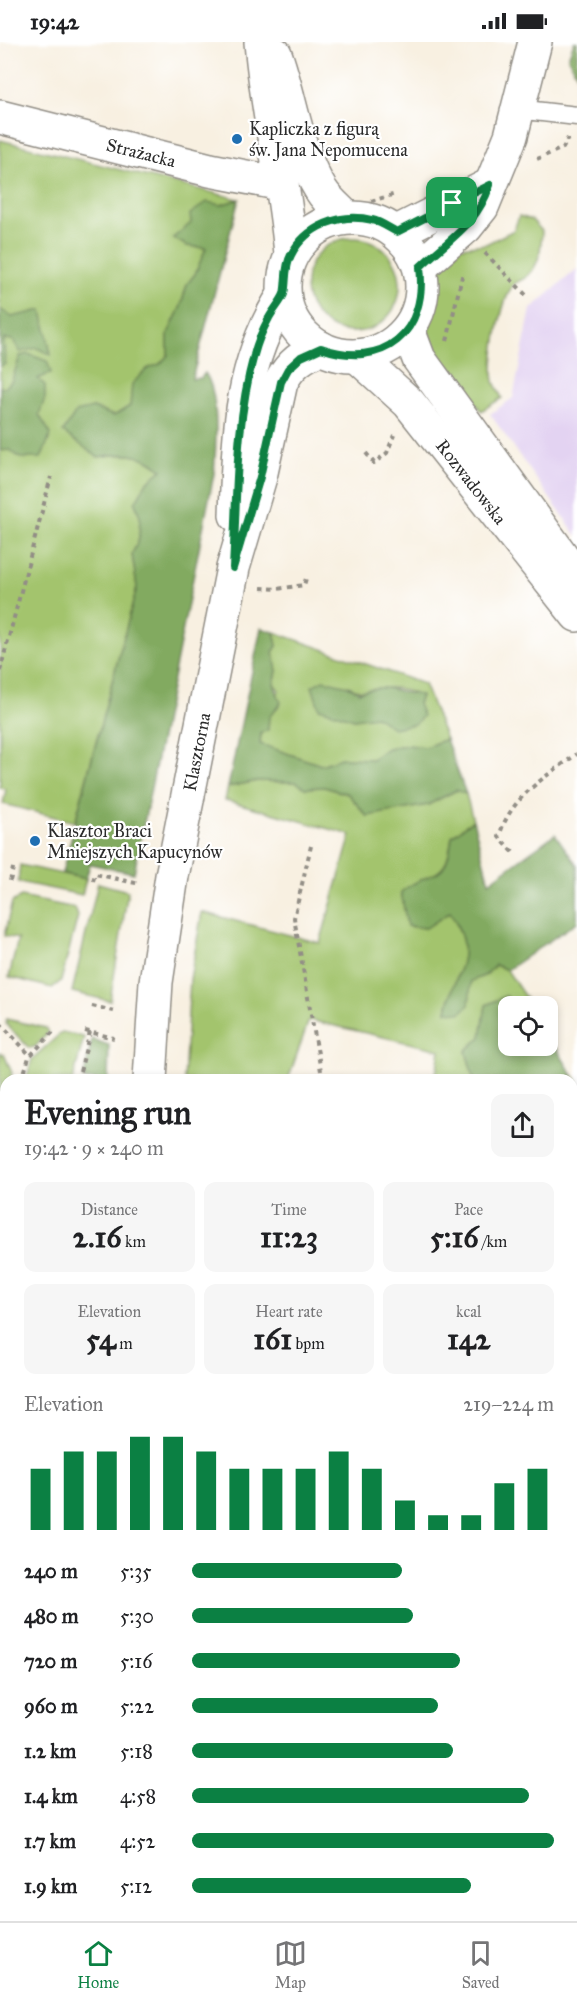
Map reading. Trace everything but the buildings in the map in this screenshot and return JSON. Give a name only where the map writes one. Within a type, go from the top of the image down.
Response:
[{"type":"street","points":[[261,42],[266,95],[282,184],[291,254]]},
{"type":"street","points":[[271,42],[288,89],[303,149],[321,191],[354,208],[373,220],[397,232],[411,248],[420,267],[423,290],[418,311],[408,330],[393,343],[376,352],[357,356],[339,354],[321,348],[303,335],[290,316],[284,295],[284,274],[291,254],[305,236],[324,223],[354,208]]},
{"type":"street","points":[[420,267],[466,227],[483,207],[511,136],[535,42]]},
{"type":"street","name":"Strażacka","points":[[0,117],[210,170],[282,184]]},
{"type":"street","points":[[397,232],[490,185]]},
{"type":"street","name":"Klasztorna","points":[[245,578],[238,473],[246,387],[254,352],[269,319],[284,295]]},
{"type":"street","name":"Rozwadowska","points":[[408,330],[419,358],[430,375],[577,577]]},
{"type":"street","name":"Klasztorna","points":[[150,1074],[151,1031],[163,931],[245,578],[260,477],[281,382],[288,369],[301,357],[321,348]]},
{"type":"street","name":"Rozwadowska","points":[[357,356],[409,403],[577,615]]},
{"type":"lane","points":[[517,109],[577,116]]},
{"type":"path","points":[[354,208],[405,192]]},
{"type":"path","points":[[482,250],[528,297]]},
{"type":"path","points":[[366,453],[374,463],[387,453],[395,433]]},
{"type":"path","points":[[0,671],[51,477]]},
{"type":"path","points":[[245,578],[277,589],[304,585],[307,575]]},
{"type":"path","points":[[513,852],[498,837],[509,811],[531,787],[576,756]]},
{"type":"path","points":[[311,846],[294,918],[321,1071]]},
{"type":"path","points":[[10,880],[14,864]]},
{"type":"path","points":[[93,881],[95,874],[143,885]]},
{"type":"path","points":[[92,1006],[114,1011]]},
{"type":"path","points":[[0,1023],[30,1055]]},
{"type":"path","points":[[24,1074],[30,1055],[55,1030]]},
{"type":"path","points":[[79,1074],[88,1031],[114,1038]]},
{"type":"shaded area","points":[[577,269],[577,536],[490,414],[513,398],[531,309]]},
{"type":"green space","points":[[574,42],[577,42],[577,75],[568,58]]},
{"type":"green space","points":[[0,140],[239,199],[221,205],[173,238],[187,246],[206,248],[195,275],[187,284],[181,306],[168,334],[168,355],[160,364],[147,369],[130,406],[114,416],[93,408],[98,457],[132,455],[148,460],[162,470],[147,482],[135,503],[140,516],[139,539],[132,554],[137,587],[75,822],[3,804],[6,789],[0,788]]},
{"type":"green space","points":[[239,199],[192,379],[201,378],[205,373],[213,394],[216,421],[214,474],[134,873],[90,864],[86,879],[62,873],[137,587],[132,554],[139,539],[140,516],[135,503],[147,482],[162,470],[148,460],[132,455],[98,457],[63,432],[76,412],[93,408],[114,416],[130,406],[132,384],[147,369],[160,364],[168,355],[168,334],[181,306],[187,284],[195,274],[206,248],[187,246],[173,238],[191,223],[190,214],[207,202],[221,205]]},
{"type":"green space","points":[[519,216],[532,220],[542,231],[540,250],[537,263],[530,274],[513,285],[504,304],[495,346],[493,372],[494,381],[502,398],[481,411],[452,369],[436,356],[428,338],[430,307],[438,272],[460,247],[486,244],[514,230]]},
{"type":"green space","points":[[353,238],[371,242],[386,252],[396,267],[400,285],[396,303],[386,318],[371,328],[353,332],[335,328],[320,318],[310,303],[306,285],[310,267],[320,252],[335,242]]},
{"type":"green space","points":[[0,309],[12,317],[42,310],[51,355],[37,348],[20,352],[13,340],[4,339],[5,364],[0,367]]},
{"type":"green space","points":[[28,354],[47,361],[51,373],[38,379],[45,385],[45,398],[39,415],[51,434],[41,458],[20,458],[10,450],[0,451],[0,387],[5,388],[12,380],[20,356]]},
{"type":"green space","points":[[261,628],[274,632],[277,646],[273,652],[277,671],[274,684],[281,703],[269,717],[268,730],[261,733],[260,744],[321,765],[341,758],[372,759],[388,748],[407,745],[426,747],[446,739],[466,794],[456,790],[428,805],[367,816],[348,794],[324,787],[305,788],[296,782],[257,781],[228,787]]},
{"type":"green space","points":[[274,632],[424,684],[446,739],[426,747],[407,745],[388,748],[372,759],[341,758],[321,765],[260,744],[261,733],[279,690],[274,684],[277,671],[273,652],[277,646]],"holes":[[[348,686],[355,689],[397,688],[421,696],[418,704],[354,719]]]},
{"type":"green space","points":[[323,680],[348,686],[359,692],[385,688],[421,695],[418,704],[423,716],[415,724],[393,728],[376,716],[354,719],[319,708],[312,686]]},
{"type":"green space","points":[[257,781],[296,782],[305,788],[324,787],[348,794],[367,816],[428,805],[457,790],[466,794],[473,820],[452,836],[442,869],[402,892],[407,926],[426,928],[450,912],[458,928],[462,941],[462,962],[447,1011],[471,981],[486,975],[495,965],[507,970],[524,996],[498,996],[498,1000],[486,1005],[481,1037],[466,1051],[472,1074],[436,1074],[440,1050],[309,1020],[290,1074],[184,1074],[190,979],[202,912],[320,943],[351,835],[225,800],[228,787]]},
{"type":"green space","points":[[473,820],[489,882],[555,834],[577,865],[577,922],[507,970],[495,965],[486,975],[471,981],[469,1005],[460,1013],[447,1011],[462,962],[462,940],[458,927],[450,912],[426,928],[407,926],[401,892],[442,869],[452,836]]},
{"type":"green space","points":[[20,865],[86,879],[82,895],[18,882]]},
{"type":"green space","points":[[98,883],[128,891],[110,1001],[72,992]]},
{"type":"green space","points":[[21,897],[75,908],[78,916],[61,981],[52,988],[9,977],[18,939],[4,936],[12,902]]},
{"type":"green space","points":[[498,1000],[498,1056],[558,1056],[558,1051],[572,1074],[472,1074],[466,1051],[481,1037],[486,1005]]},
{"type":"green space","points":[[6,1019],[46,1028],[48,1033],[35,1047],[29,1048],[6,1024]]},
{"type":"green space","points":[[62,1032],[84,1037],[75,1074],[28,1074],[32,1059]]},
{"type":"green space","points":[[92,1039],[109,1045],[108,1074],[84,1074]]},
{"type":"green space","points":[[0,1053],[4,1054],[12,1073],[0,1074]]},
{"type":"place","name":"Kapliczka z figurą św. Jana Nepomucena","points":[[237,139]]},
{"type":"place","name":"Klasztor Braci Mniejszych Kapucynów","points":[[35,841]]},
{"type":"route","points":[[490,185],[483,207],[466,227],[420,267],[423,290],[418,311],[408,330],[393,343],[376,352],[357,356],[339,354],[321,348],[301,357],[288,369],[277,395],[260,477],[233,568],[241,423],[246,387],[254,352],[269,319],[284,295],[284,274],[291,254],[305,236],[324,223],[346,217],[373,220],[397,232],[452,203],[490,185]]}]
